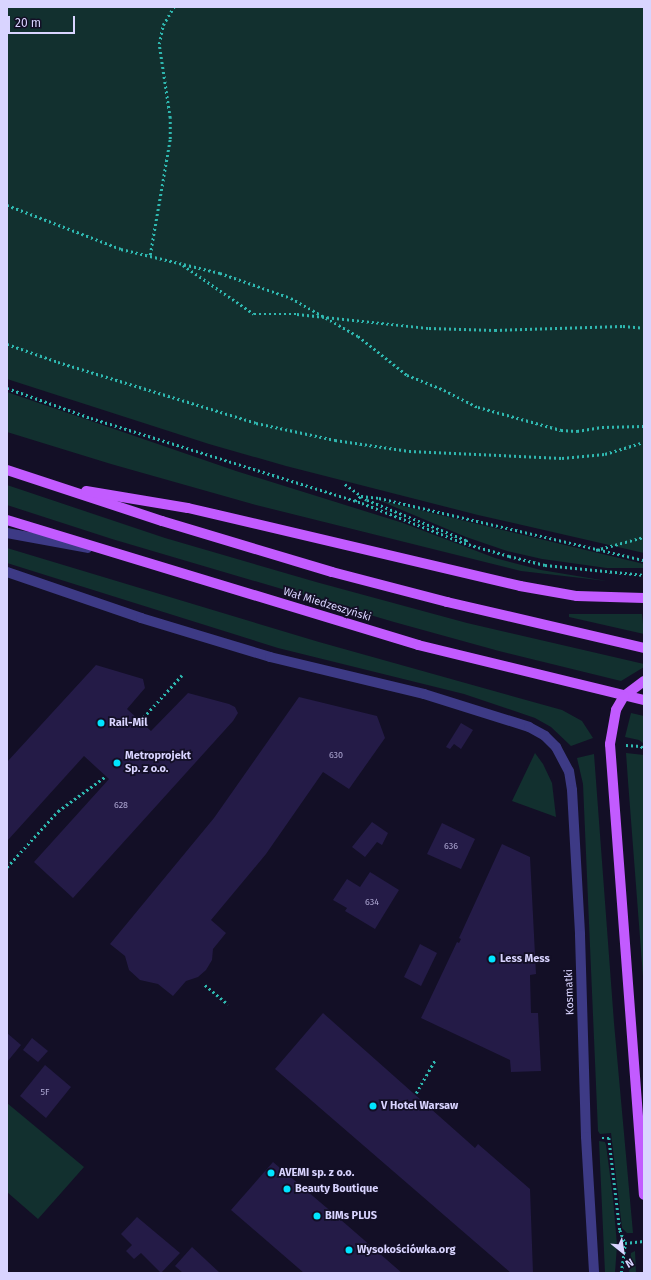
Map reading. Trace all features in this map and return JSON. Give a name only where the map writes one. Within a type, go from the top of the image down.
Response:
[{"type":"main road","points":[[7,470],[162,521],[332,572],[447,602],[644,648]]},
{"type":"main road","points":[[52,486],[188,508],[520,586],[577,596],[640,598]]},
{"type":"main road","name":"Wał Miedzeszyński","points":[[7,520],[111,553],[418,645],[644,700]]},
{"type":"main road","points":[[644,681],[624,696],[616,710],[610,744],[644,1195]]},
{"type":"street","points":[[7,533],[111,553]]},
{"type":"street","name":"Kosmatki","points":[[7,572],[141,618],[262,654],[424,694],[529,726],[556,747],[569,771],[572,790],[586,1137],[594,1273]]},
{"type":"path","points":[[150,255],[170,139],[170,118],[160,67],[159,44],[163,25],[174,7]]},
{"type":"path","points":[[7,205],[122,249],[220,273],[291,298],[330,318],[358,336],[407,375],[500,414],[561,430],[577,431],[602,427],[644,426]]},
{"type":"path","points":[[182,264],[254,314],[298,314],[429,328],[495,330],[623,326],[644,328]]},
{"type":"path","points":[[7,344],[58,362],[256,423],[335,440],[409,451],[562,458],[605,454],[644,442]]},
{"type":"path","points":[[7,388],[98,420],[355,501],[468,544],[545,565],[644,575]]},
{"type":"path","points":[[345,484],[362,496],[466,540],[468,544]]},
{"type":"path","points":[[355,501],[362,496],[379,498],[595,550],[644,560]]},
{"type":"path","points":[[595,550],[644,537]]},
{"type":"path","points":[[140,721],[182,675]]},
{"type":"path","points":[[623,744],[641,746],[644,749]]},
{"type":"path","points":[[7,867],[58,811],[106,776]]},
{"type":"path","points":[[205,984],[228,1004]]},
{"type":"path","points":[[416,1093],[436,1059]]},
{"type":"path","points":[[586,1137],[609,1138],[620,1230],[624,1243],[621,1273]]},
{"type":"path","points":[[624,1243],[644,1241]]},
{"type":"green space","points":[[7,7],[644,7],[644,553],[478,515],[286,466],[209,444],[7,379]]},
{"type":"green space","points":[[7,392],[236,471],[403,523],[495,558],[541,570],[607,581],[521,571],[256,505],[111,464],[7,432]]},
{"type":"green space","points":[[7,485],[165,538],[316,582],[467,623],[644,664],[644,667],[621,681],[499,651],[394,622],[112,539],[7,505]]},
{"type":"green space","points":[[378,500],[644,564],[644,568],[607,568],[542,559],[507,551],[466,537]]},
{"type":"green space","points":[[7,548],[319,642],[562,710],[582,721],[593,738],[571,746],[551,727],[535,718],[464,694],[278,648],[7,563]]},
{"type":"green space","points":[[569,614],[642,614],[644,634],[569,617]]},
{"type":"green space","points":[[631,713],[644,716],[644,744],[639,740],[625,737]]},
{"type":"green space","points":[[535,753],[543,764],[552,783],[556,817],[512,801]]},
{"type":"green space","points":[[626,753],[644,755],[644,990],[628,781]]},
{"type":"green space","points":[[594,754],[614,1023],[633,1233],[627,1233],[622,1228],[611,1133],[600,1134],[598,1131],[583,784],[577,758]]},
{"type":"green space","points":[[7,1103],[84,1167],[38,1219],[7,1192]]},
{"type":"green space","points":[[599,1141],[605,1142],[606,1145],[613,1198],[617,1245],[615,1273],[605,1273]]},
{"type":"green space","points":[[635,1251],[636,1273],[629,1273],[631,1253]]},
{"type":"building","points":[[96,665],[143,679],[145,688],[127,709],[151,731],[188,693],[229,704],[235,707],[238,713],[233,721],[73,898],[34,862],[109,779],[84,756],[8,840],[7,762]]},
{"type":"building","points":[[299,697],[377,716],[385,738],[349,789],[323,772],[266,854],[211,920],[226,933],[213,949],[212,960],[206,970],[198,977],[186,981],[173,996],[158,984],[140,980],[129,970],[125,956],[110,944],[214,818]]},
{"type":"building","points":[[461,723],[473,730],[461,749],[454,744],[450,749],[446,747]]},
{"type":"building","points":[[372,822],[388,833],[382,845],[377,842],[365,857],[352,847]]},
{"type":"building","points":[[442,823],[475,839],[461,869],[427,854]]},
{"type":"building","name":"Less Mess","points":[[502,844],[530,857],[536,974],[530,975],[531,1013],[538,1013],[541,1071],[511,1072],[510,1060],[421,1018],[457,942],[459,943],[461,939],[459,938]]},
{"type":"building","points":[[370,872],[399,890],[375,929],[345,911],[347,908],[333,900],[347,879],[360,887]]},
{"type":"building","points":[[420,944],[437,953],[421,986],[404,977]]},
{"type":"building","name":"V Hotel Warsaw","points":[[323,1013],[475,1148],[478,1144],[530,1189],[533,1273],[511,1273],[275,1069]]},
{"type":"building","points":[[7,1033],[21,1045],[7,1062]]},
{"type":"building","points":[[32,1038],[48,1051],[38,1062],[23,1050]]},
{"type":"building","points":[[45,1065],[71,1087],[46,1118],[20,1096]]},
{"type":"building","points":[[273,1162],[402,1273],[304,1273],[231,1210]]},
{"type":"building","points":[[137,1217],[180,1253],[161,1273],[141,1253],[134,1259],[126,1251],[132,1245],[121,1234]]},
{"type":"building","points":[[192,1247],[220,1273],[183,1273],[175,1266]]},
{"type":"place","name":"Rail-Mil","points":[[101,723]]},
{"type":"place","name":"Metroprojekt Sp. z o.o.","points":[[117,763]]},
{"type":"place","name":"Less Mess","points":[[492,959]]},
{"type":"place","name":"V Hotel Warsaw","points":[[373,1106]]},
{"type":"place","name":"AVEMI sp. z o.o.","points":[[271,1173]]},
{"type":"place","name":"Beauty Boutique","points":[[287,1189]]},
{"type":"place","name":"BIMs PLUS","points":[[317,1216]]},
{"type":"place","name":"Wysokościówka.org","points":[[349,1250]]}]
